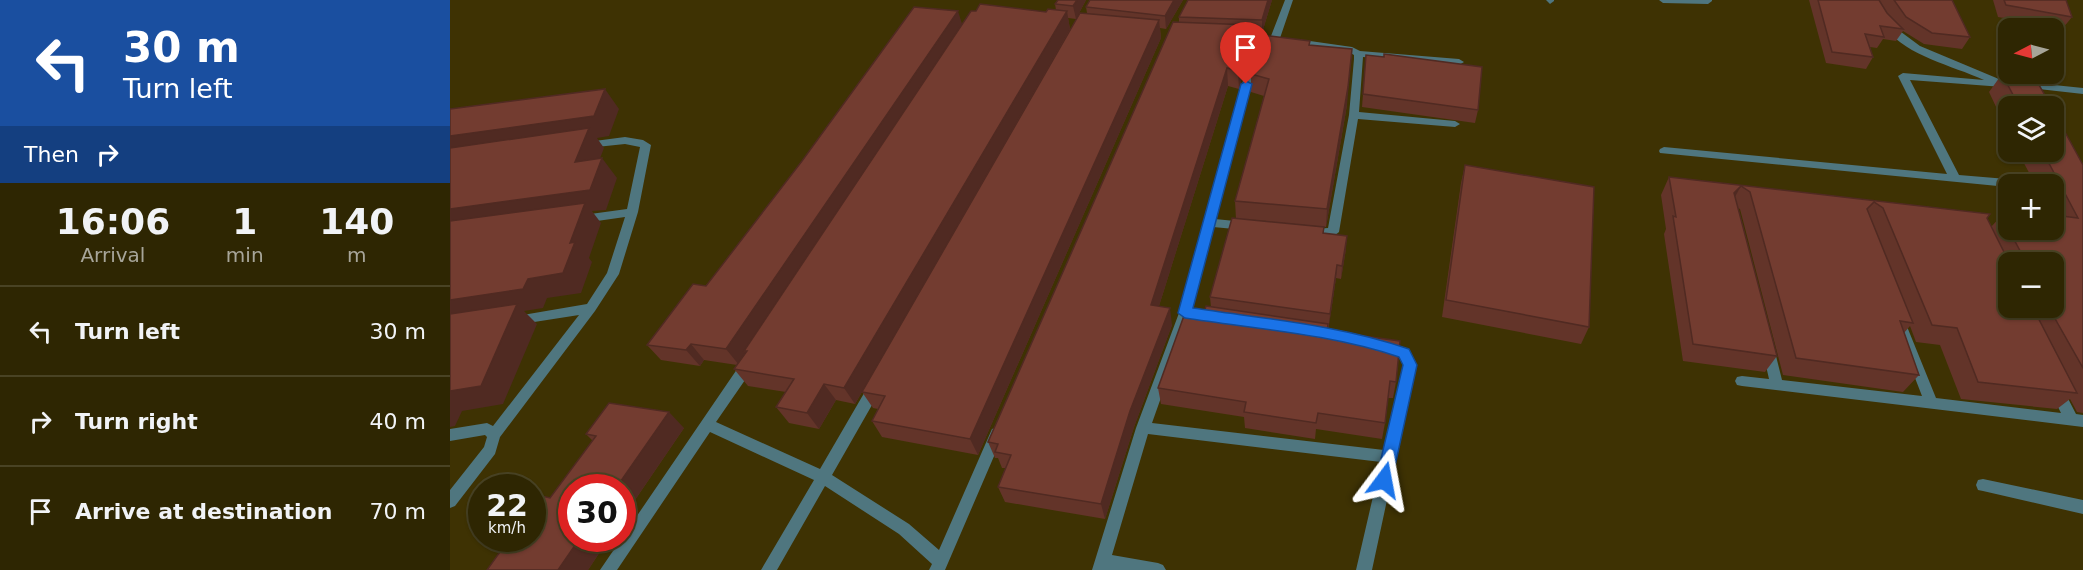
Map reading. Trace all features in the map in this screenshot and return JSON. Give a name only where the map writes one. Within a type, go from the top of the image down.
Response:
[{"type":"street","points":[[1275,39],[1289,0]]},
{"type":"street","points":[[1663,0],[1708,1]]},
{"type":"street","points":[[1872,0],[1885,22],[1906,41],[1931,55],[1972,69],[1998,82]]},
{"type":"street","points":[[1226,37],[1275,39],[1352,50],[1358,54],[1459,62]]},
{"type":"street","points":[[1158,570],[1101,566],[1143,428],[1191,314],[1208,222],[1259,38]]},
{"type":"street","points":[[1301,232],[1324,234],[1333,232],[1354,115],[1358,54]]},
{"type":"street","points":[[1955,178],[1902,76],[1998,84]]},
{"type":"street","points":[[2003,84],[2083,91]]},
{"type":"street","points":[[1354,115],[1455,124]]},
{"type":"street","points":[[450,501],[490,450],[494,435],[591,309],[614,274],[632,212],[646,145],[637,140],[620,140],[575,147]]},
{"type":"street","points":[[1664,151],[1998,182]]},
{"type":"street","points":[[575,220],[632,212]]},
{"type":"street","points":[[1208,222],[1254,227]]},
{"type":"street","points":[[497,322],[591,309]]},
{"type":"street","points":[[1896,315],[1931,403]]},
{"type":"street","points":[[1763,330],[1777,385]]},
{"type":"street","points":[[1364,570],[1410,365],[1407,356],[1401,351],[1374,343]]},
{"type":"street","points":[[608,570],[754,356]]},
{"type":"street","points":[[769,570],[881,376]]},
{"type":"street","points":[[2051,379],[2077,421]]},
{"type":"street","points":[[1742,381],[2077,421]]},
{"type":"street","points":[[709,425],[824,477],[904,529],[939,566],[1003,419]]},
{"type":"street","points":[[1143,428],[1389,457]]},
{"type":"street","points":[[450,435],[487,429],[494,435]]},
{"type":"street","points":[[1983,486],[2083,507]]},
{"type":"building","points":[[1058,0],[1077,0],[1073,6],[1055,4]]},
{"type":"building","points":[[1090,0],[1174,0],[1165,16],[1086,7]]},
{"type":"building","points":[[1188,0],[1268,0],[1262,20],[1179,17]]},
{"type":"building","points":[[1818,0],[1879,0],[1887,13],[1903,29],[1880,26],[1884,37],[1865,34],[1873,57],[1832,52]]},
{"type":"building","points":[[1894,0],[1952,0],[1970,37],[1932,33],[1906,17]]},
{"type":"building","points":[[2004,0],[2066,0],[2072,17],[2006,5]]},
{"type":"building","points":[[980,4],[1046,12],[1048,9],[1067,11],[844,388],[824,384],[807,413],[776,407],[794,379],[734,369],[971,11],[976,11]]},
{"type":"building","points":[[914,7],[958,11],[726,349],[691,344],[686,350],[647,345],[693,284],[706,286],[802,161]]},
{"type":"building","points":[[1080,13],[1159,20],[970,439],[872,421],[885,396],[862,392]]},
{"type":"building","points":[[1173,22],[1251,25],[1238,71],[1227,68],[1151,305],[1170,308],[1130,411],[1101,504],[998,487],[1011,455],[995,452],[998,444],[988,442]]},
{"type":"building","points":[[1262,35],[1310,41],[1309,45],[1352,49],[1348,87],[1327,209],[1235,201],[1269,79],[1251,74]]},
{"type":"building","points":[[1384,54],[1482,67],[1478,110],[1363,94],[1366,55],[1384,57]]},
{"type":"building","points":[[2007,84],[2038,84],[2045,96],[2014,96]]},
{"type":"building","points":[[605,89],[594,116],[450,136],[450,109]]},
{"type":"building","points":[[589,128],[575,162],[602,158],[590,190],[450,209],[450,148]]},
{"type":"building","points":[[2064,130],[2083,165],[2083,368],[2055,318],[2064,318],[2064,252],[2021,252],[2014,240],[2064,240],[2064,216],[2078,218],[2064,192],[2064,174],[2055,174],[2048,162],[2064,162]]},
{"type":"building","points":[[1465,165],[1594,187],[1589,327],[1446,300]]},
{"type":"building","points":[[1669,177],[1990,214],[1987,218],[2004,252],[1998,252],[1998,318],[2038,318],[2077,393],[1978,382],[1957,328],[1932,325],[1883,208],[1874,202],[1867,209],[1913,323],[1900,321],[1919,375],[1796,358],[1750,192],[1741,186],[1734,193],[1777,356],[1693,344],[1673,216],[1676,217]]},
{"type":"building","points":[[585,203],[570,243],[575,242],[563,273],[528,279],[523,289],[450,300],[450,221]]},
{"type":"building","points":[[1232,218],[1324,227],[1323,233],[1347,236],[1342,266],[1337,265],[1330,314],[1210,297]]},
{"type":"building","points":[[517,304],[481,386],[450,391],[450,314]]},
{"type":"building","points":[[1206,306],[1328,324],[1327,331],[1400,341],[1396,382],[1390,381],[1385,423],[1318,413],[1316,423],[1244,412],[1246,402],[1158,388],[1186,310],[1204,313]]},
{"type":"building","points":[[609,403],[669,412],[626,474],[568,474],[596,436],[586,434]]},
{"type":"building","points":[[558,487],[558,552],[570,552],[558,570],[487,570],[500,552],[546,552],[546,497],[550,498]]},
{"type":"route","points":[[1246,84],[1185,313],[1331,334],[1374,343],[1404,353],[1410,365],[1384,480]]}]
